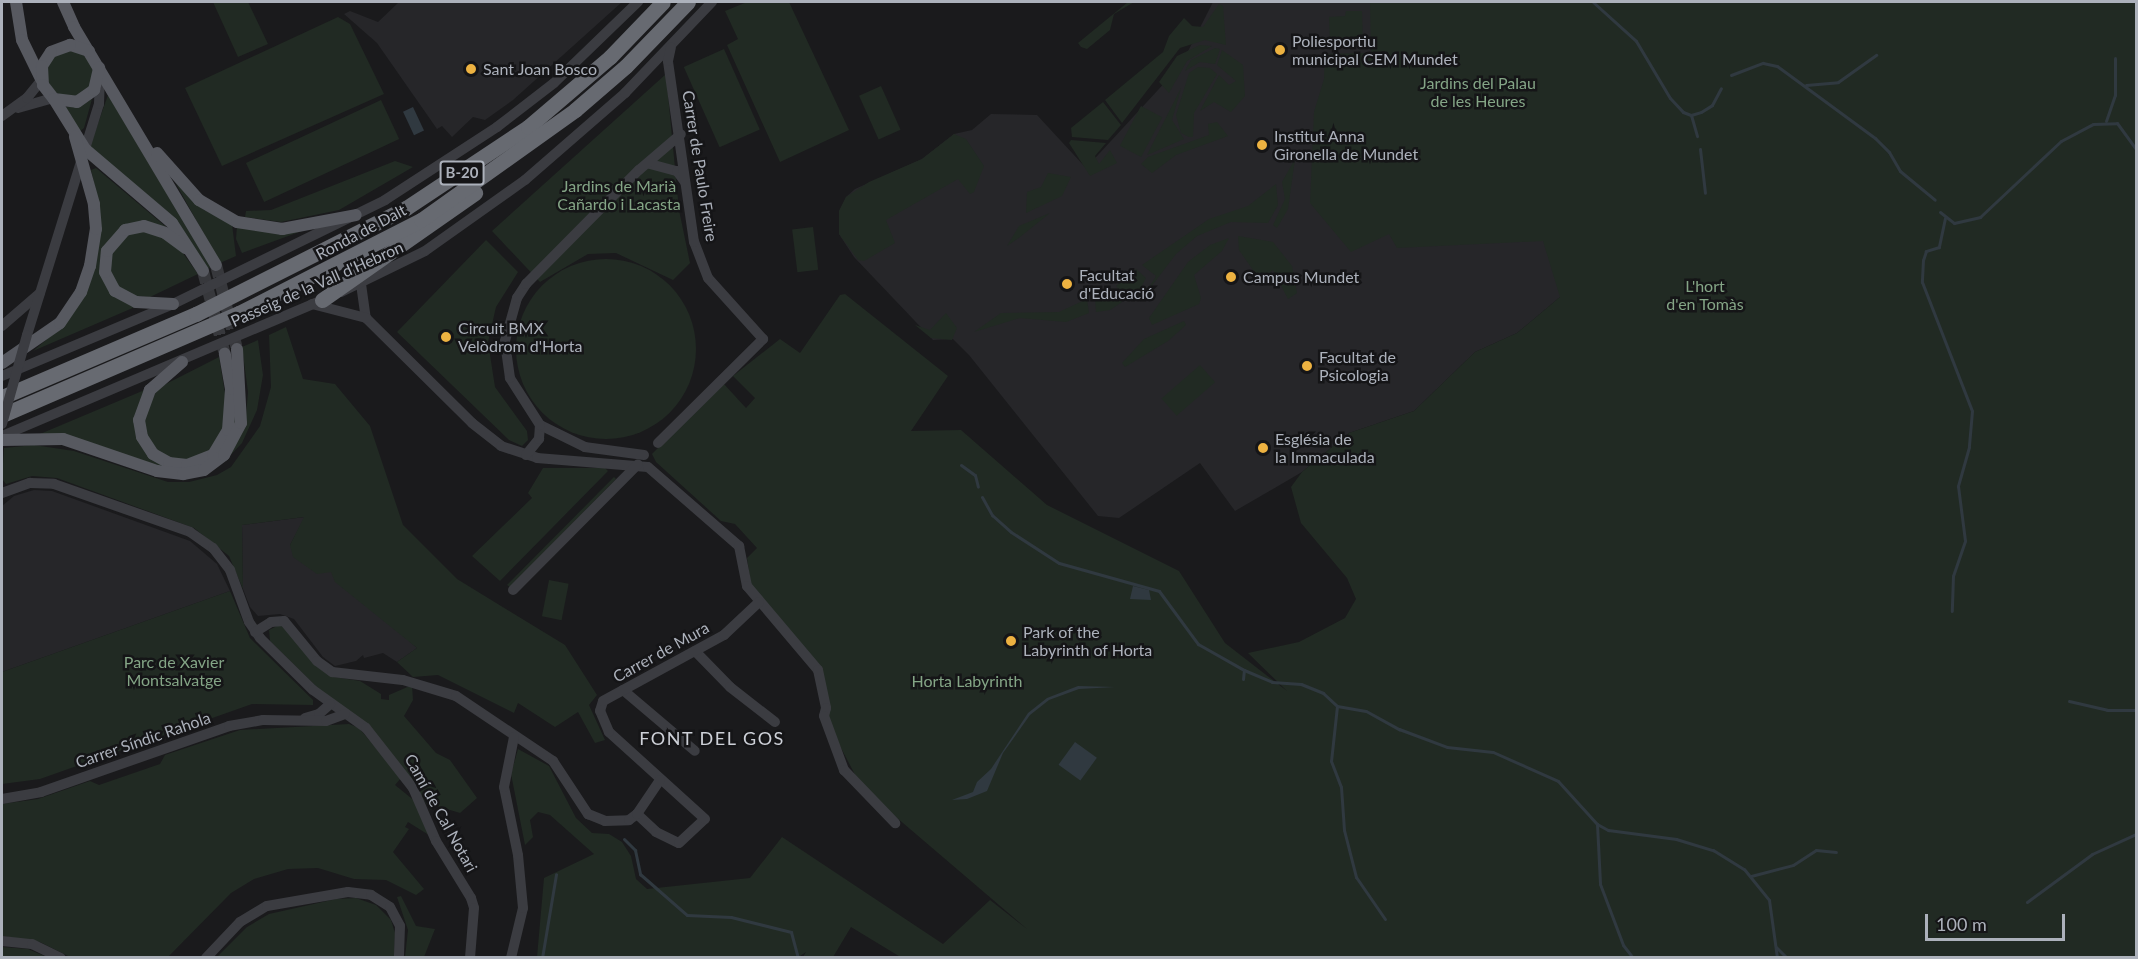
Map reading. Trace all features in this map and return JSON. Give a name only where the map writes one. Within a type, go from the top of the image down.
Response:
[{"type":"highway","name":"Ronda de Dalt","points":[[2,397],[196,315],[406,208],[528,127],[610,57],[663,2]]},
{"type":"highway","name":"Ronda de Dalt","points":[[2,415],[204,329],[327,270],[421,220],[519,153],[626,66],[688,2]]},
{"type":"highway","points":[[317,302],[460,207],[519,153]]},
{"type":"main road","points":[[2,363],[52,331],[81,292],[96,229],[92,190],[83,152],[41,80],[22,40],[16,2]]},
{"type":"main road","points":[[63,2],[89,51],[145,141],[216,265]]},
{"type":"main road","points":[[41,80],[44,61],[55,49],[70,45],[89,51]]},
{"type":"main road","points":[[53,98],[72,103],[87,98],[97,85],[99,68]]},
{"type":"main road","points":[[145,141],[199,200],[237,222],[282,229],[356,215]]},
{"type":"main road","points":[[83,152],[172,223],[203,271]]},
{"type":"main road","points":[[172,304],[136,302],[116,291],[105,272],[107,251],[125,230],[144,226],[165,233],[192,252]]},
{"type":"main road","points":[[2,438],[63,439],[157,471],[183,474],[204,470],[224,455],[241,423],[237,349]]},
{"type":"main road","points":[[182,362],[150,390],[139,420],[142,437],[153,454],[169,463],[187,465],[213,455],[228,430],[231,389],[225,354]]},
{"type":"street","points":[[2,376],[172,304],[356,215],[497,127],[554,83],[638,2]]},
{"type":"street","name":"Passeig de la Vall d'Hebron","points":[[2,438],[361,284],[425,251],[525,180],[625,93],[712,2]]},
{"type":"street","name":"Carrer de Paulo Freire","points":[[658,443],[763,339],[708,278],[694,242],[685,183],[681,134],[668,61],[671,47]]},
{"type":"street","points":[[2,424],[27,335],[101,97],[99,68]]},
{"type":"street","points":[[2,116],[41,80]]},
{"type":"street","points":[[12,109],[53,98]]},
{"type":"street","points":[[681,134],[650,164],[639,170],[526,284],[512,313],[506,341],[510,378],[540,425],[585,447],[641,460],[662,475],[738,546],[747,586],[818,670],[826,708],[824,717],[844,770],[895,824]]},
{"type":"street","points":[[650,164],[677,171],[685,183]]},
{"type":"street","points":[[361,284],[369,320]]},
{"type":"street","points":[[2,326],[40,293]]},
{"type":"street","points":[[317,302],[369,320],[484,434],[501,446],[526,455],[641,460]]},
{"type":"street","points":[[526,455],[539,439],[540,425]]},
{"type":"street","points":[[513,590],[641,460]]},
{"type":"street","name":"Camí de Cal Notari","points":[[2,494],[30,483],[54,484],[196,536],[227,564],[255,632],[330,704],[366,728],[397,764],[413,788],[436,841],[467,890],[474,908],[470,957]]},
{"type":"street","name":"Carrer de Mura","points":[[660,780],[609,732],[600,711],[603,701],[724,635],[759,602]]},
{"type":"street","points":[[255,632],[271,622],[284,621],[317,661],[332,672],[403,680],[443,691],[463,700],[556,764],[579,805],[592,816],[602,820],[629,820],[637,814],[660,780],[705,819],[679,843],[656,832],[637,814]]},
{"type":"street","points":[[695,651],[730,687],[775,722]]},
{"type":"street","points":[[623,690],[695,751]]},
{"type":"street","name":"Carrer Síndic Rahola","points":[[296,720],[319,714],[330,704]]},
{"type":"street","name":"Carrer Síndic Rahola","points":[[2,799],[41,792],[229,726],[296,720],[326,721],[345,714]]},
{"type":"street","points":[[511,957],[523,908],[518,855],[504,787],[514,737]]},
{"type":"street","points":[[206,957],[240,922],[267,906],[348,892],[371,895],[390,907],[400,926],[399,957]]},
{"type":"street","points":[[2,941],[32,944],[61,957]]},
{"type":"shaded area","name":"Sant Joan Bosco","points":[[399,2],[622,2],[513,100],[485,120],[473,117],[452,137],[442,126],[437,129],[377,43],[344,14],[350,11],[378,22]]},
{"type":"shaded area","name":"Campus Mundet","points":[[1213,2],[1690,2],[1560,297],[1517,333],[1475,352],[1414,411],[1349,433],[1302,472],[1235,511],[1200,463],[1119,518],[1098,516],[969,355],[953,339],[933,340],[854,257],[839,234],[839,211],[846,197],[855,189],[922,159],[954,134],[972,130],[991,114],[1037,115],[1086,168],[1181,65]]},
{"type":"shaded area","points":[[413,107],[424,131],[414,135],[403,112]]},
{"type":"shaded area","points":[[34,490],[52,491],[190,541],[217,564],[230,591],[2,672],[2,506],[14,496]]},
{"type":"shaded area","points":[[305,517],[290,545],[331,571],[417,648],[397,662],[383,653],[364,658],[363,655],[356,661],[335,666],[323,657],[294,619],[280,614],[258,616],[250,607],[243,589],[242,525]]},
{"type":"shaded area","points":[[1133,586],[1149,590],[1151,600],[1130,599]]},
{"type":"shaded area","points":[[1078,686],[1115,687],[1079,689],[1049,700],[1030,715],[1003,753],[987,791],[967,799],[952,800],[973,792],[977,782],[991,769],[1028,713],[1047,698]]},
{"type":"shaded area","points":[[1075,742],[1097,758],[1080,781],[1059,765]]},
{"type":"green space","points":[[213,2],[248,2],[268,44],[238,57]]},
{"type":"green space","points":[[747,2],[789,2],[849,130],[780,162],[727,45],[738,39],[725,11]]},
{"type":"green space","points":[[1128,2],[1134,2],[1114,14],[1110,30],[1087,49],[1081,47],[1078,43]]},
{"type":"green space","points":[[1370,2],[2136,2],[2136,957],[902,958],[851,927],[833,957],[803,957],[806,952],[797,958],[537,957],[544,878],[594,854],[550,815],[538,812],[530,820],[533,837],[525,845],[511,774],[518,749],[549,766],[576,818],[592,833],[609,834],[622,842],[631,856],[636,879],[647,889],[750,878],[782,837],[943,944],[990,900],[1027,929],[862,788],[830,727],[821,670],[751,586],[747,558],[757,548],[735,524],[721,521],[656,462],[652,454],[723,383],[746,408],[755,398],[733,376],[780,339],[800,353],[840,295],[845,294],[948,376],[911,431],[961,430],[1047,505],[1179,571],[1225,643],[1287,691],[1248,653],[1299,642],[1345,618],[1356,599],[1347,578],[1301,523],[1291,487],[1302,472],[1349,433],[1414,411],[1475,352],[1517,333],[1560,297],[1543,241],[1397,248],[1389,234],[1351,252],[1310,203],[1314,112],[1324,79],[1325,54],[1371,53]]},
{"type":"green space","points":[[1219,4],[1223,6],[1226,45],[1205,40],[1180,48],[1122,123],[1105,100],[1163,52],[1169,36],[1184,18],[1192,26],[1203,27]]},
{"type":"green space","points":[[1346,11],[1362,11],[1363,45],[1330,45],[1329,17],[1345,16]]},
{"type":"green space","points":[[338,17],[350,24],[384,94],[222,166],[185,88]]},
{"type":"green space","points":[[1200,45],[1212,46],[1187,61],[1169,93],[1159,82],[1177,56]]},
{"type":"green space","points":[[1215,48],[1220,49],[1215,64],[1200,62],[1185,71],[1191,60]]},
{"type":"green space","points":[[724,49],[760,129],[720,147],[684,67]]},
{"type":"green space","points":[[1222,50],[1243,65],[1245,96],[1231,112],[1214,102],[1200,111],[1219,75],[1229,85],[1236,81],[1217,65]]},
{"type":"green space","points":[[70,51],[86,58],[93,74],[86,90],[70,97],[54,90],[47,74],[54,58]]},
{"type":"green space","points":[[1198,67],[1210,68],[1217,74],[1194,113],[1193,137],[1189,137],[1181,133],[1176,115],[1189,73]]},
{"type":"green space","name":"Jardins de Marià Cañardo i Lacasta","points":[[666,74],[679,210],[690,263],[673,280],[616,253],[588,254],[540,282],[492,231]]},
{"type":"green space","points":[[881,86],[901,130],[879,140],[859,96]]},
{"type":"green space","points":[[1181,88],[1172,120],[1184,139],[1147,155]]},
{"type":"green space","points":[[108,95],[211,267],[207,269],[178,224],[90,146]]},
{"type":"green space","points":[[92,99],[84,128],[79,132],[64,107],[80,106]]},
{"type":"green space","points":[[381,100],[399,139],[264,202],[246,163]]},
{"type":"green space","points":[[1103,102],[1121,125],[1108,140],[1072,137],[1071,128]]},
{"type":"green space","points":[[1141,106],[1162,117],[1141,157],[1120,146]]},
{"type":"green space","points":[[1217,122],[1228,136],[1176,155],[1152,173],[1141,164],[1148,157],[1209,135],[1208,124]]},
{"type":"green space","points":[[1299,131],[1288,209],[1277,228],[1273,225],[1285,199],[1282,182],[1295,159]]},
{"type":"green space","points":[[954,134],[966,139],[984,166],[974,192],[970,194],[958,179],[886,220],[895,243],[864,261],[858,260],[839,234],[839,211],[846,197],[869,182],[922,159]]},
{"type":"green space","points":[[1071,140],[1106,143],[1095,156],[1099,164],[1110,150],[1117,163],[1090,176],[1069,143]]},
{"type":"green space","points":[[395,161],[413,167],[339,210],[281,222],[245,217],[246,211],[271,210]]},
{"type":"green space","points":[[96,168],[171,231],[138,224],[101,264],[135,307],[33,351],[60,328],[86,288],[95,187],[91,170]]},
{"type":"green space","points":[[1048,173],[1071,177],[1062,196],[1026,213],[1027,192],[1041,187]]},
{"type":"green space","points":[[175,182],[204,210],[232,224],[236,256],[220,263]]},
{"type":"green space","points":[[1276,184],[1278,205],[1268,223],[1231,222],[1197,236],[1176,254],[1144,296],[1156,276],[1142,265],[1209,219],[1248,206]]},
{"type":"green space","points":[[1050,213],[1020,237],[1007,246],[1019,226]]},
{"type":"green space","points":[[237,226],[302,231],[242,253],[236,239]]},
{"type":"green space","points":[[813,227],[818,270],[797,272],[792,230]]},
{"type":"green space","points":[[151,231],[180,249],[198,274],[150,297],[139,296],[138,300],[117,288],[107,261],[125,234]]},
{"type":"green space","points":[[1238,236],[1273,242],[1292,266],[1297,293],[1288,299],[1273,270],[1260,280],[1239,250]]},
{"type":"green space","points":[[1229,238],[1222,251],[1194,275],[1201,298],[1199,304],[1152,325],[1149,318],[1188,262],[1210,245]]},
{"type":"green space","name":"Circuit BMX Velòdrom d'Horta","points":[[486,240],[518,272],[496,307],[488,342],[495,387],[527,431],[528,440],[522,446],[509,440],[397,332]]},
{"type":"green space","points":[[606,259],[641,266],[670,285],[689,314],[696,349],[689,384],[670,413],[641,432],[606,439],[571,432],[542,413],[523,384],[516,349],[523,314],[542,285],[571,266]]},
{"type":"green space","points":[[1136,269],[1146,278],[1139,291],[1126,299],[1116,286]]},
{"type":"green space","points":[[1113,288],[1122,302],[1110,310],[1096,312],[1095,298]]},
{"type":"green space","points":[[1087,299],[1089,313],[1066,322],[1020,318],[974,332],[1001,313],[1059,312]]},
{"type":"green space","points":[[946,313],[957,328],[952,340],[931,338],[915,325],[930,330]]},
{"type":"green space","points":[[1184,321],[1186,325],[1168,341],[1125,367],[1122,363],[1144,339]]},
{"type":"green space","points":[[286,327],[303,379],[335,384],[370,426],[403,525],[457,579],[565,645],[597,695],[589,705],[605,740],[595,743],[578,712],[555,727],[518,703],[514,713],[438,675],[413,677],[397,662],[417,648],[335,582],[331,572],[317,574],[293,557],[290,545],[304,517],[242,525],[243,589],[229,556],[194,528],[57,478],[32,476],[6,484],[2,479],[4,448],[34,445],[74,451],[168,482],[189,482],[217,475],[231,467],[260,426],[271,387],[269,335]]},
{"type":"green space","points":[[258,340],[263,375],[257,410],[242,443],[226,460],[246,416],[248,392],[242,347]]},
{"type":"green space","points":[[232,351],[239,406],[237,426],[225,449],[205,466],[189,471],[165,470],[72,438],[40,434],[147,389],[140,401],[136,422],[146,449],[171,466],[188,468],[204,463],[223,447],[233,425]]},
{"type":"green space","points":[[219,357],[228,412],[218,446],[194,461],[164,458],[147,442],[143,411],[160,387]]},
{"type":"green space","points":[[1200,365],[1215,382],[1177,416],[1162,398]]},
{"type":"green space","points":[[543,468],[605,468],[608,471],[500,581],[472,556],[532,498],[528,493]]},
{"type":"green space","points":[[614,477],[616,479],[510,587],[507,585]]},
{"type":"green space","points":[[549,580],[569,584],[562,620],[542,616]]},
{"type":"green space","name":"Parc de Xavier Montsalvatge","points":[[230,591],[250,638],[313,700],[313,705],[252,704],[40,779],[2,784],[2,672]]},
{"type":"green space","points":[[281,624],[334,677],[360,681],[381,694],[381,699],[389,700],[389,695],[412,685],[413,700],[404,716],[436,753],[450,760],[477,798],[460,813],[437,806],[431,810],[377,736],[320,690],[270,641],[269,630]]},
{"type":"green space","points":[[349,724],[359,728],[401,778],[395,785],[416,802],[432,837],[408,822],[405,827],[409,829],[393,852],[424,889],[416,895],[386,880],[354,879],[318,868],[288,869],[254,879],[231,893],[168,957],[70,957],[40,942],[2,936],[2,804],[38,799],[90,781],[99,785],[160,764],[165,755],[240,730]]},
{"type":"green space","points":[[401,896],[416,926],[435,929],[424,957],[405,957],[408,930],[397,897]]},
{"type":"green space","points":[[356,898],[376,905],[391,920],[395,933],[394,957],[216,958],[247,927],[269,914],[336,899]]},
{"type":"green space","points":[[2,947],[28,949],[49,958],[2,958]]},
{"type":"waterway","points":[[1593,2],[1636,41],[1670,98],[1683,112],[1691,115],[1701,112],[1712,105],[1721,88]]},
{"type":"waterway","points":[[1806,85],[1838,82],[1876,55]]},
{"type":"waterway","points":[[2106,121],[2115,95],[2115,58]]},
{"type":"waterway","points":[[1731,75],[1763,63],[1777,66],[1875,138],[1889,152],[1900,171],[1935,200]]},
{"type":"waterway","points":[[1691,115],[1697,136]]},
{"type":"waterway","points":[[1940,212],[1954,223],[1980,217],[2061,141],[2093,124],[2117,123],[2136,149]]},
{"type":"waterway","points":[[1700,149],[1705,193]]},
{"type":"waterway","points":[[1945,218],[1939,247],[1926,251],[1923,260],[1922,282],[1972,411],[1969,447],[1958,486],[1965,541],[1953,576],[1952,611]]},
{"type":"waterway","points":[[961,465],[975,475],[978,487]]},
{"type":"waterway","points":[[982,497],[992,515],[1011,532],[1059,563],[1159,591],[1198,644],[1244,670],[1272,682],[1301,684],[1323,693],[1337,706],[1366,711],[1399,729],[1447,747],[1493,752],[1558,781],[1597,824],[1608,830],[1676,839],[1713,850],[1744,869],[1769,900],[1777,958]]},
{"type":"waterway","points":[[1243,679],[1244,670]]},
{"type":"waterway","points":[[2069,701],[2107,710],[2136,710]]},
{"type":"waterway","points":[[1337,706],[1331,761],[1341,787],[1344,830],[1356,877],[1385,919]]},
{"type":"waterway","points":[[1597,824],[1600,884],[1623,945],[1633,958]]},
{"type":"waterway","points":[[2027,902],[2092,854],[2136,834]]},
{"type":"waterway","points":[[624,839],[635,850],[640,874],[687,915],[731,917],[791,932],[798,958]]},
{"type":"waterway","points":[[1751,876],[1793,865],[1816,850],[1836,852]]},
{"type":"waterway","points":[[542,958],[556,874]]},
{"type":"waterway","points":[[1776,947],[1787,958]]},
{"type":"tunnel","points":[[216,265],[237,349]]},
{"type":"tunnel","points":[[203,271],[224,351]]},
{"type":"place","name":"Poliesportiu municipal CEM Mundet","points":[[1280,50]]},
{"type":"place","name":"Sant Joan Bosco","points":[[471,69]]},
{"type":"place","name":"Institut Anna Gironella de Mundet","points":[[1262,145]]},
{"type":"place","name":"Campus Mundet","points":[[1231,277]]},
{"type":"place","name":"Facultat d'Educació","points":[[1067,284]]},
{"type":"place","name":"Circuit BMX Velòdrom d'Horta","points":[[446,337]]},
{"type":"place","name":"Facultat de Psicologia","points":[[1307,366]]},
{"type":"place","name":"Església de la Immaculada","points":[[1263,448]]},
{"type":"place","name":"Park of the Labyrinth of Horta","points":[[1011,641]]},
{"type":"district","name":"FONT DEL GOS","points":[[712,738]]},
{"type":"park label","name":"Jardins del Palau de les Heures","points":[[1478,92]]},
{"type":"park label","name":"L'hort d'en Tomàs","points":[[1705,295]]},
{"type":"park label","name":"Horta Labyrinth","points":[[967,681]]}]
